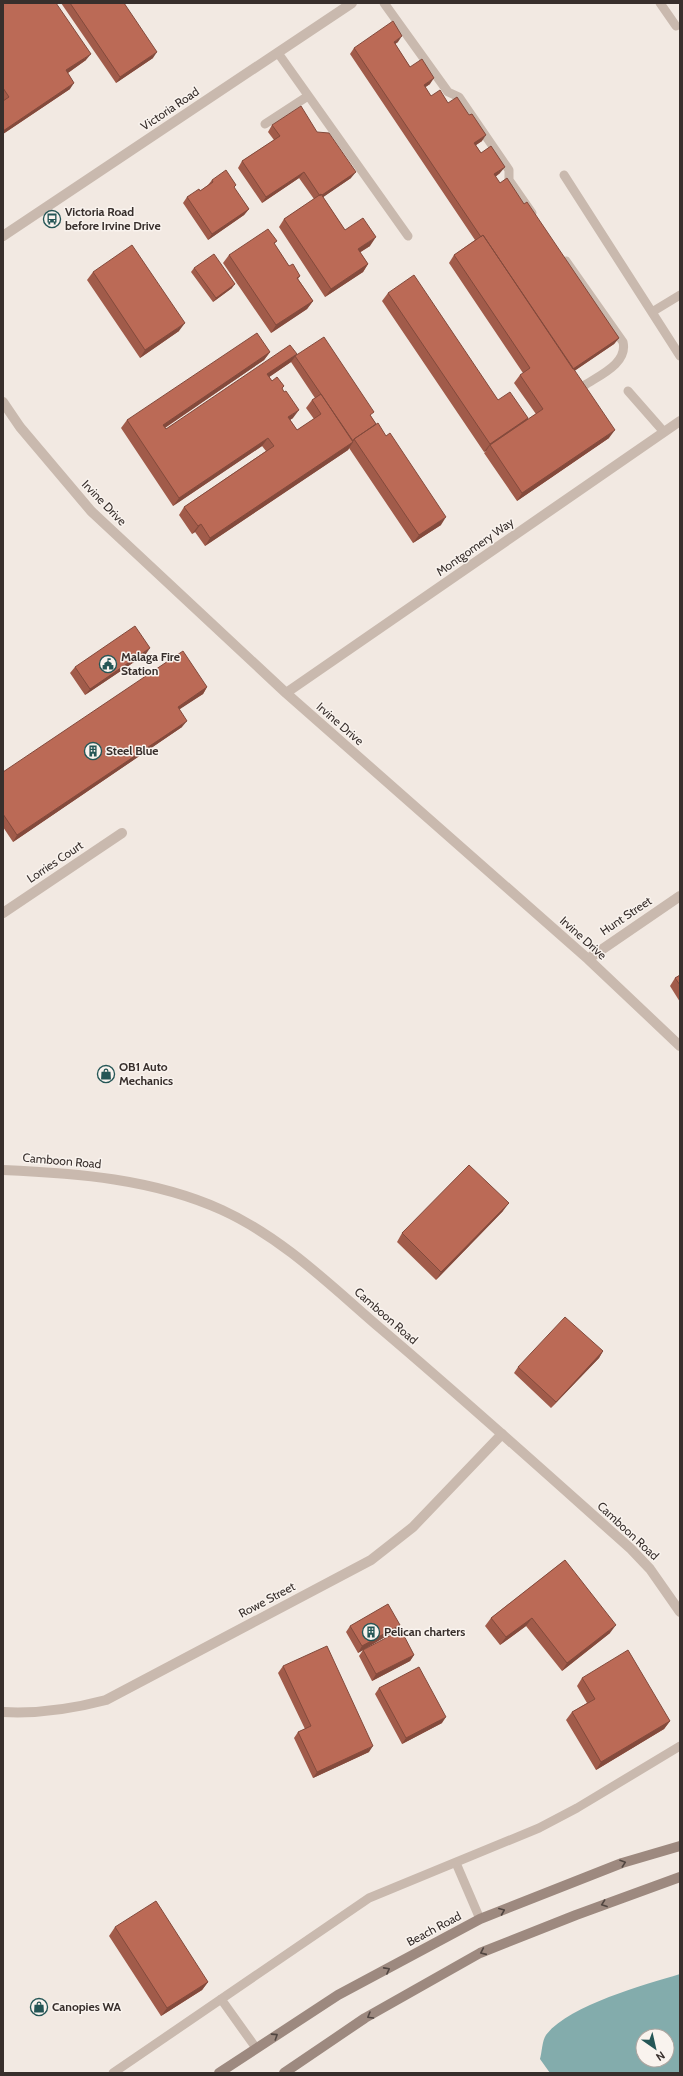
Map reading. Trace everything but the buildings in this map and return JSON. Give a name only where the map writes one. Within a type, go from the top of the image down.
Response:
[{"type":"main road","name":"Beach Road","points":[[219,2073],[338,1995],[480,1919],[622,1863],[680,1846]]},
{"type":"main road","points":[[284,2073],[365,2018],[480,1953],[576,1915],[680,1877]]},
{"type":"street","name":"Victoria Road","points":[[3,236],[352,3]]},
{"type":"street","name":"Irvine Drive","points":[[3,402],[20,427],[91,512],[286,693],[588,959],[680,1046]]},
{"type":"street","name":"Montgomery Way","points":[[286,693],[680,421]]},
{"type":"street","name":"Lorries Court","points":[[3,913],[122,833]]},
{"type":"street","name":"Hunt Street","points":[[588,959],[680,896]]},
{"type":"street","name":"Camboon Road","points":[[3,1170],[91,1175],[130,1183],[183,1196],[222,1210],[262,1231],[301,1260],[502,1434],[650,1569],[680,1612]]},
{"type":"street","name":"Rowe Street","points":[[3,1712],[26,1713],[71,1709],[106,1700],[371,1560],[413,1527],[502,1434]]},
{"type":"lane","points":[[384,3],[448,92],[459,97],[509,170],[509,180],[536,218]]},
{"type":"lane","points":[[660,3],[676,26]]},
{"type":"lane","points":[[278,53],[408,236]]},
{"type":"lane","points":[[265,124],[308,96]]},
{"type":"lane","points":[[564,175],[652,312],[679,351]]},
{"type":"lane","points":[[559,250],[623,342],[625,350],[620,361],[585,385]]},
{"type":"lane","points":[[652,312],[680,295]]},
{"type":"lane","points":[[628,391],[664,432]]},
{"type":"lane","points":[[113,2073],[369,1898],[539,1828],[577,1808],[680,1746]]},
{"type":"lane","points":[[456,1863],[480,1919]]},
{"type":"lane","points":[[220,1999],[256,2048]]},
{"type":"water","points":[[680,1974],[680,2073],[550,2073],[540,2059],[546,2035],[557,2024],[572,2014],[589,2005],[628,1990]]},
{"type":"place","name":"Victoria Road before Irvine Drive","points":[[52,219]]},
{"type":"place","name":"Malaga Fire Station","points":[[108,664]]},
{"type":"place","name":"Steel Blue","points":[[93,751]]},
{"type":"place","name":"OB1 Auto Mechanics","points":[[106,1074]]},
{"type":"place","name":"Pelican charters","points":[[371,1632]]},
{"type":"place","name":"Canopies WA","points":[[39,2007]]}]
